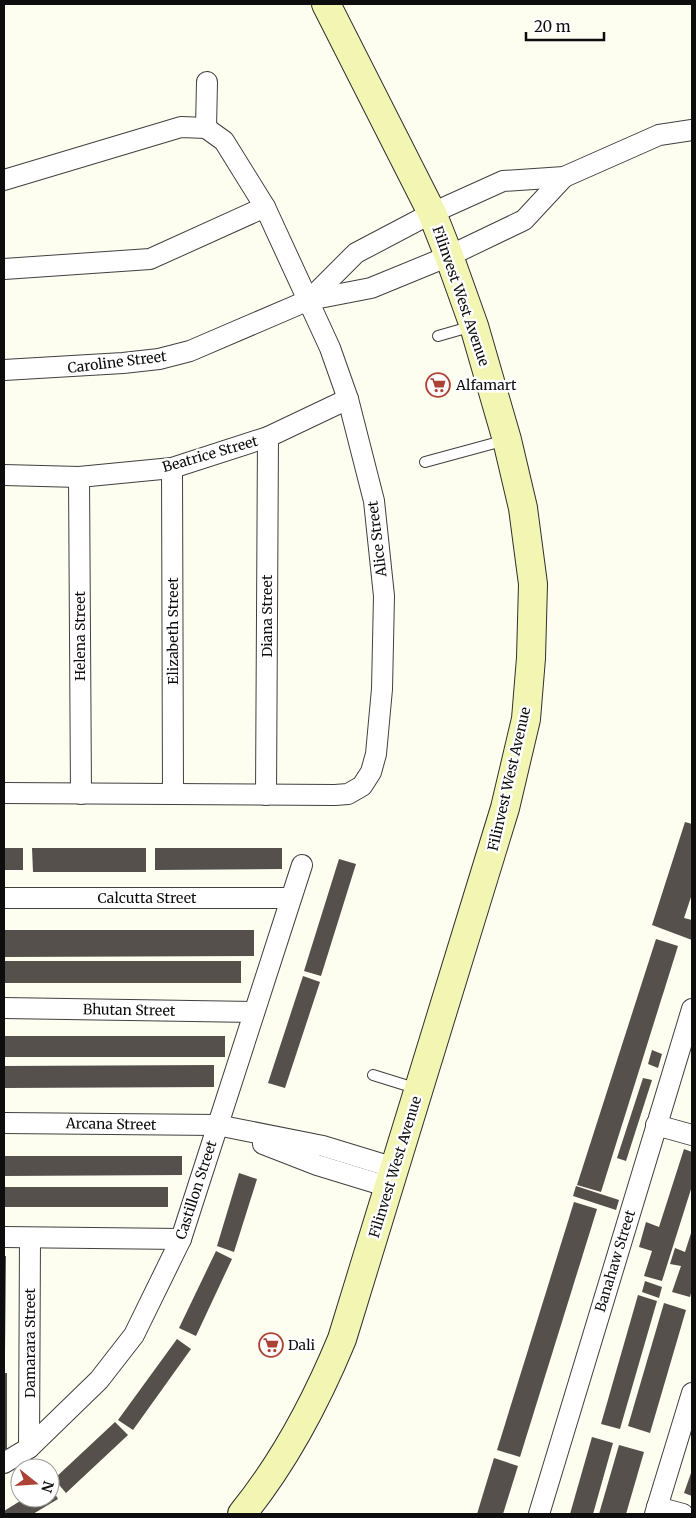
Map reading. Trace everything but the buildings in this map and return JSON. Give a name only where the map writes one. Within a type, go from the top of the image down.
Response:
[{"type":"street","name":"Filinvest West Avenue","points":[[242,1514],[287,1451],[318,1396],[342,1339],[505,808],[526,719],[533,584],[523,508],[507,440],[474,326],[432,213],[326,4]]},
{"type":"street","points":[[4,180],[181,127],[206,128],[207,82]]},
{"type":"street","name":"Alice Street","points":[[206,128],[224,141],[265,208],[330,348],[348,399],[374,501],[384,596],[382,688],[376,754],[371,772],[362,786],[348,794],[266,795]]},
{"type":"street","points":[[309,300],[352,256],[432,213],[503,181],[564,177],[659,135],[692,130]]},
{"type":"street","points":[[309,300],[371,288],[449,256],[524,220],[564,177]]},
{"type":"street","points":[[4,269],[150,259],[265,208]]},
{"type":"street","name":"Caroline Street","points":[[4,370],[81,367],[159,359],[216,341],[309,300]]},
{"type":"street","name":"Beatrice Street","points":[[4,475],[79,477],[172,468],[268,437],[348,399]]},
{"type":"street","name":"Diana Street","points":[[266,795],[268,437]]},
{"type":"street","name":"Elizabeth Street","points":[[172,468],[173,794]]},
{"type":"street","name":"Helena Street","points":[[79,477],[81,794]]},
{"type":"street","points":[[4,793],[266,795]]},
{"type":"street","name":"Castillon Street","points":[[4,1463],[29,1448],[99,1380],[134,1334],[181,1239],[302,865]]},
{"type":"street","name":"Calcutta Street","points":[[4,898],[290,898]]},
{"type":"street","name":"Bhutan Street","points":[[4,1008],[254,1012]]},
{"type":"street","name":"Banahaw Street","points":[[539,1514],[692,1009]]},
{"type":"street","name":"Arcana Street","points":[[4,1123],[217,1125]]},
{"type":"street","points":[[656,1124],[692,1135]]},
{"type":"street","points":[[217,1125],[318,1165],[392,1177]]},
{"type":"street","points":[[4,1237],[181,1239]]},
{"type":"street","name":"Damarara Street","points":[[29,1448],[30,1238]]},
{"type":"street","points":[[683,1514],[656,1510],[687,1425],[692,1393]]},
{"type":"lane","points":[[438,336],[474,326]]},
{"type":"lane","points":[[425,462],[507,440]]},
{"type":"lane","points":[[373,1075],[419,1089]]},
{"type":"place","name":"Alfamart","points":[[438,385]]},
{"type":"place","name":"Dali","points":[[271,1345]]}]
